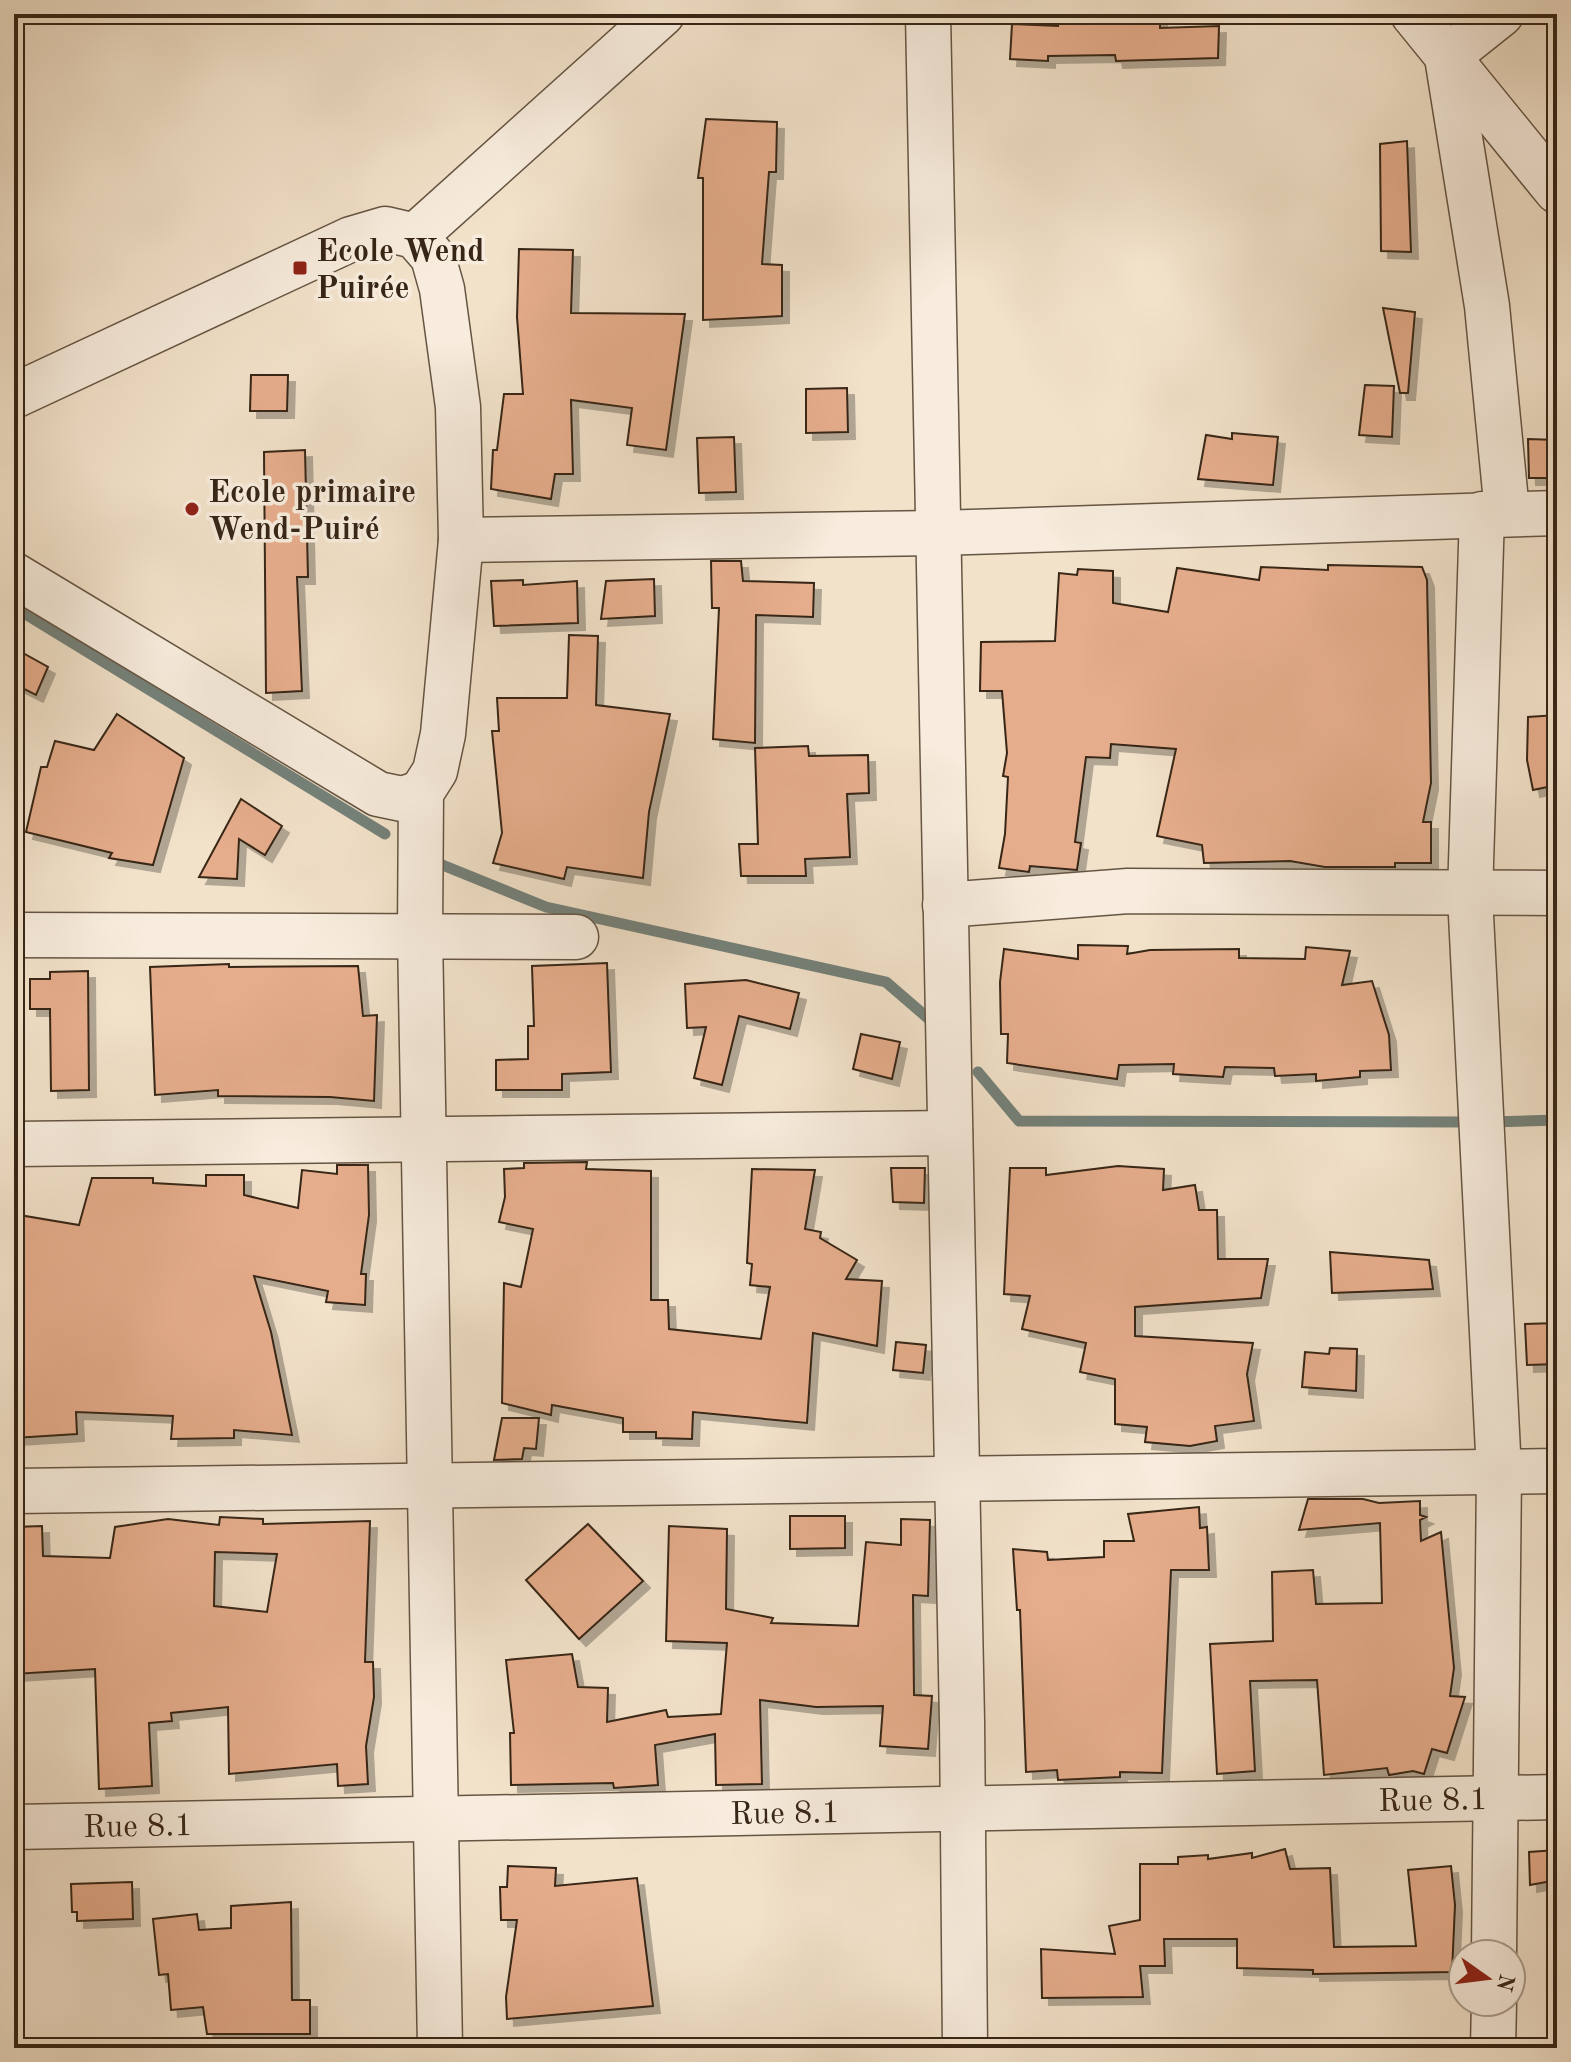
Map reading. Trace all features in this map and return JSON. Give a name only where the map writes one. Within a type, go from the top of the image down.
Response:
[{"type":"street","points":[[415,236],[662,14]]},
{"type":"street","points":[[928,14],[965,2048]]},
{"type":"street","points":[[1413,14],[1557,191]]},
{"type":"street","points":[[1447,57],[1501,14]]},
{"type":"street","points":[[1447,57],[1487,306],[1494,513],[1470,895],[1499,1472],[1494,1938]]},
{"type":"street","points":[[14,396],[351,239],[385,229],[415,236],[433,257],[452,350],[462,455],[461,540],[443,734],[435,771],[421,793],[420,934],[440,2048]]},
{"type":"street","points":[[461,540],[938,533],[1557,513]]},
{"type":"street","points":[[14,575],[378,794],[402,799],[421,793]]},
{"type":"street","points":[[945,905],[1128,891],[1470,895],[1557,893]]},
{"type":"street","points":[[14,935],[420,934],[576,937]]},
{"type":"street","points":[[14,1144],[950,1133]]},
{"type":"street","points":[[14,1491],[1557,1471]]},
{"type":"street","name":"Rue 8.1","points":[[14,1827],[1557,1797]]},
{"type":"street","points":[[1493,2048],[1494,2018]]},
{"type":"building","points":[[1058,14],[1160,15],[1160,28],[1219,26],[1218,58],[1116,61],[1115,55],[1048,56],[1048,61],[1010,59],[1012,24],[1058,26]]},
{"type":"building","points":[[706,119],[777,122],[776,172],[769,172],[762,264],[782,265],[782,316],[703,320],[703,178],[698,178]]},
{"type":"building","points":[[1407,141],[1411,252],[1381,251],[1380,144]]},
{"type":"building","points":[[519,249],[573,250],[571,313],[685,314],[666,450],[627,445],[632,408],[571,400],[573,474],[555,474],[551,499],[491,489],[493,450],[497,450],[504,394],[523,394],[517,317]]},
{"type":"building","points":[[1383,308],[1415,312],[1408,393],[1400,393]]},
{"type":"building","points":[[251,375],[288,375],[287,411],[250,411]]},
{"type":"building","points":[[1365,385],[1394,386],[1392,437],[1359,435]]},
{"type":"building","points":[[847,388],[848,432],[806,433],[806,389]]},
{"type":"building","points":[[1232,433],[1278,437],[1273,485],[1198,479],[1206,435],[1232,439]]},
{"type":"building","points":[[734,437],[736,492],[699,493],[697,438]]},
{"type":"building","points":[[1528,439],[1557,440],[1557,478],[1529,478]]},
{"type":"building","points":[[305,450],[308,577],[297,577],[302,691],[266,693],[264,452]]},
{"type":"building","points":[[711,561],[741,561],[743,581],[814,583],[813,617],[756,615],[755,743],[713,739],[719,608],[712,608]]},
{"type":"building","points":[[1328,565],[1422,567],[1427,580],[1431,783],[1423,822],[1431,822],[1431,863],[1395,863],[1395,867],[1325,867],[1290,861],[1204,863],[1202,845],[1157,836],[1176,749],[1111,744],[1110,758],[1086,757],[1075,842],[1081,843],[1077,870],[1030,866],[1029,872],[999,868],[1005,834],[1008,777],[1003,776],[1007,753],[1002,691],[980,691],[981,642],[1055,641],[1059,573],[1077,575],[1078,569],[1113,571],[1113,603],[1168,612],[1177,568],[1259,580],[1261,567],[1328,570]]},
{"type":"building","points":[[654,579],[655,616],[601,619],[606,581]]},
{"type":"building","points":[[523,580],[523,585],[577,581],[578,623],[494,626],[491,581]]},
{"type":"building","points":[[569,635],[598,636],[596,705],[670,714],[649,812],[643,878],[567,867],[564,879],[493,863],[502,833],[492,731],[499,731],[497,698],[567,698]]},
{"type":"building","points":[[14,648],[48,667],[36,695],[14,684]]},
{"type":"building","points":[[117,714],[184,758],[153,865],[109,858],[112,853],[26,832],[41,767],[47,767],[55,741],[94,750]]},
{"type":"building","points":[[1557,715],[1557,785],[1533,790],[1527,760],[1528,717]]},
{"type":"building","points":[[808,746],[809,756],[868,755],[869,793],[847,794],[850,857],[805,859],[806,876],[741,876],[739,844],[758,844],[755,748]]},
{"type":"building","points":[[241,799],[282,826],[265,855],[239,839],[237,879],[199,877]]},
{"type":"building","points":[[1078,945],[1128,946],[1127,954],[1150,950],[1239,949],[1239,958],[1305,959],[1306,947],[1350,951],[1342,985],[1372,981],[1389,1035],[1391,1070],[1360,1071],[1360,1077],[1316,1081],[1316,1074],[1275,1076],[1274,1068],[1225,1067],[1223,1077],[1173,1074],[1174,1064],[1119,1065],[1117,1079],[1007,1063],[1008,1034],[1001,1034],[1000,982],[1004,949],[1078,959]]},
{"type":"building","points":[[607,963],[611,1072],[562,1074],[562,1090],[496,1090],[496,1060],[528,1059],[528,1026],[534,1026],[532,966]]},
{"type":"building","points":[[229,964],[229,967],[358,966],[363,1016],[377,1015],[374,1101],[330,1097],[218,1096],[218,1090],[155,1095],[150,967]]},
{"type":"building","points":[[88,971],[89,1090],[51,1091],[50,1009],[30,1009],[30,979],[50,979],[50,972]]},
{"type":"building","points":[[746,980],[799,993],[790,1029],[739,1016],[722,1085],[694,1078],[706,1027],[687,1028],[685,984]]},
{"type":"building","points":[[861,1034],[900,1042],[892,1079],[853,1069]]},
{"type":"building","points":[[587,1162],[586,1169],[651,1171],[651,1300],[668,1300],[669,1329],[761,1339],[770,1287],[750,1285],[752,1264],[747,1263],[752,1169],[815,1170],[805,1229],[821,1232],[820,1238],[857,1260],[846,1279],[882,1281],[877,1346],[813,1333],[807,1423],[693,1412],[692,1439],[656,1438],[656,1432],[623,1432],[623,1418],[552,1405],[551,1415],[502,1403],[504,1283],[521,1287],[533,1229],[499,1222],[505,1197],[504,1169],[524,1168],[524,1163]]},
{"type":"building","points":[[337,1165],[368,1165],[369,1215],[361,1274],[366,1274],[365,1305],[326,1302],[328,1291],[254,1276],[271,1332],[292,1435],[234,1430],[234,1438],[171,1439],[173,1416],[76,1412],[77,1434],[14,1438],[14,1248],[19,1215],[79,1225],[92,1178],[153,1178],[153,1183],[206,1186],[206,1175],[244,1175],[244,1195],[298,1208],[302,1170],[337,1174]]},
{"type":"building","points":[[1118,1166],[1164,1169],[1163,1190],[1195,1185],[1199,1210],[1217,1210],[1218,1259],[1268,1259],[1261,1298],[1135,1307],[1135,1336],[1253,1343],[1247,1374],[1254,1421],[1215,1426],[1217,1441],[1190,1446],[1145,1442],[1147,1427],[1115,1424],[1115,1379],[1080,1372],[1086,1343],[1022,1329],[1030,1296],[1004,1294],[1010,1168],[1046,1168],[1046,1175]]},
{"type":"building","points":[[891,1168],[925,1168],[924,1203],[893,1202]]},
{"type":"building","points":[[1330,1252],[1429,1260],[1433,1289],[1332,1293]]},
{"type":"building","points":[[1557,1323],[1557,1364],[1527,1365],[1525,1324]]},
{"type":"building","points":[[896,1342],[926,1345],[923,1373],[893,1370]]},
{"type":"building","points":[[1330,1348],[1357,1349],[1356,1391],[1302,1387],[1305,1352],[1329,1354]]},
{"type":"building","points":[[502,1418],[539,1418],[536,1449],[524,1448],[522,1459],[494,1460]]},
{"type":"building","points":[[1308,1499],[1363,1499],[1379,1503],[1420,1501],[1420,1515],[1426,1517],[1420,1520],[1421,1541],[1441,1532],[1454,1668],[1450,1696],[1465,1697],[1447,1753],[1432,1749],[1424,1774],[1413,1771],[1389,1775],[1387,1768],[1324,1775],[1317,1680],[1250,1681],[1255,1771],[1217,1774],[1210,1644],[1273,1641],[1272,1572],[1313,1570],[1316,1604],[1382,1603],[1380,1523],[1299,1530]]},
{"type":"building","points":[[1199,1507],[1200,1528],[1207,1527],[1209,1570],[1171,1570],[1162,1773],[1120,1772],[1120,1777],[1058,1780],[1057,1770],[1026,1772],[1020,1610],[1017,1610],[1013,1549],[1047,1552],[1048,1560],[1104,1557],[1104,1541],[1134,1541],[1128,1514]]},
{"type":"building","points":[[790,1516],[845,1516],[845,1548],[790,1549]]},
{"type":"building","points":[[220,1517],[263,1519],[263,1524],[370,1521],[365,1662],[373,1662],[374,1697],[366,1746],[368,1784],[338,1786],[337,1764],[229,1774],[228,1707],[171,1713],[172,1721],[149,1723],[152,1786],[99,1789],[95,1669],[14,1674],[14,1527],[42,1526],[43,1556],[110,1558],[115,1527],[168,1519],[219,1525]],"holes":[[[215,1552],[277,1554],[267,1612],[214,1606]]]},
{"type":"building","points":[[901,1519],[930,1520],[928,1596],[913,1595],[914,1695],[932,1696],[928,1749],[880,1746],[883,1706],[816,1707],[760,1700],[762,1784],[716,1785],[715,1734],[655,1745],[658,1785],[614,1788],[613,1783],[511,1785],[510,1733],[514,1733],[506,1660],[572,1654],[578,1687],[608,1688],[607,1722],[666,1710],[668,1717],[721,1714],[727,1643],[666,1641],[669,1526],[727,1529],[726,1609],[773,1618],[771,1623],[858,1626],[866,1542],[901,1545]]},
{"type":"building","points":[[588,1524],[643,1581],[579,1639],[526,1580]]},
{"type":"building","points":[[1285,1849],[1290,1869],[1330,1868],[1334,1947],[1416,1946],[1408,1870],[1451,1866],[1455,1905],[1454,1938],[1447,1938],[1447,1972],[1313,1974],[1313,1970],[1237,1968],[1237,1939],[1164,1939],[1165,1966],[1140,1966],[1143,1997],[1042,1998],[1041,1949],[1115,1954],[1109,1926],[1140,1920],[1140,1864],[1178,1864],[1178,1857],[1208,1855],[1208,1859],[1252,1853],[1252,1858]]},
{"type":"building","points":[[1557,1850],[1557,1880],[1530,1885],[1529,1852]]},
{"type":"building","points":[[508,1866],[556,1868],[555,1886],[637,1878],[653,2006],[507,2019],[506,1997],[517,1920],[501,1920],[500,1887],[507,1887]]},
{"type":"building","points":[[132,1882],[133,1919],[77,1921],[77,1912],[72,1912],[71,1884]]},
{"type":"building","points":[[291,1902],[292,2000],[310,2000],[310,2034],[207,2034],[203,2007],[171,2010],[168,1974],[159,1975],[153,1919],[197,1914],[199,1930],[231,1928],[231,1906]]},
{"type":"waterway","points":[[14,607],[385,834]]},
{"type":"waterway","points":[[435,862],[546,907],[886,982],[930,1020]]},
{"type":"waterway","points":[[978,1072],[1019,1121],[1472,1122]]},
{"type":"waterway","points":[[1490,1122],[1557,1120]]},
{"type":"place","name":"Ecole Wend Puirée","points":[[300,268]]},
{"type":"place","name":"Ecole primaire Wend-Puiré","points":[[192,509]]}]
